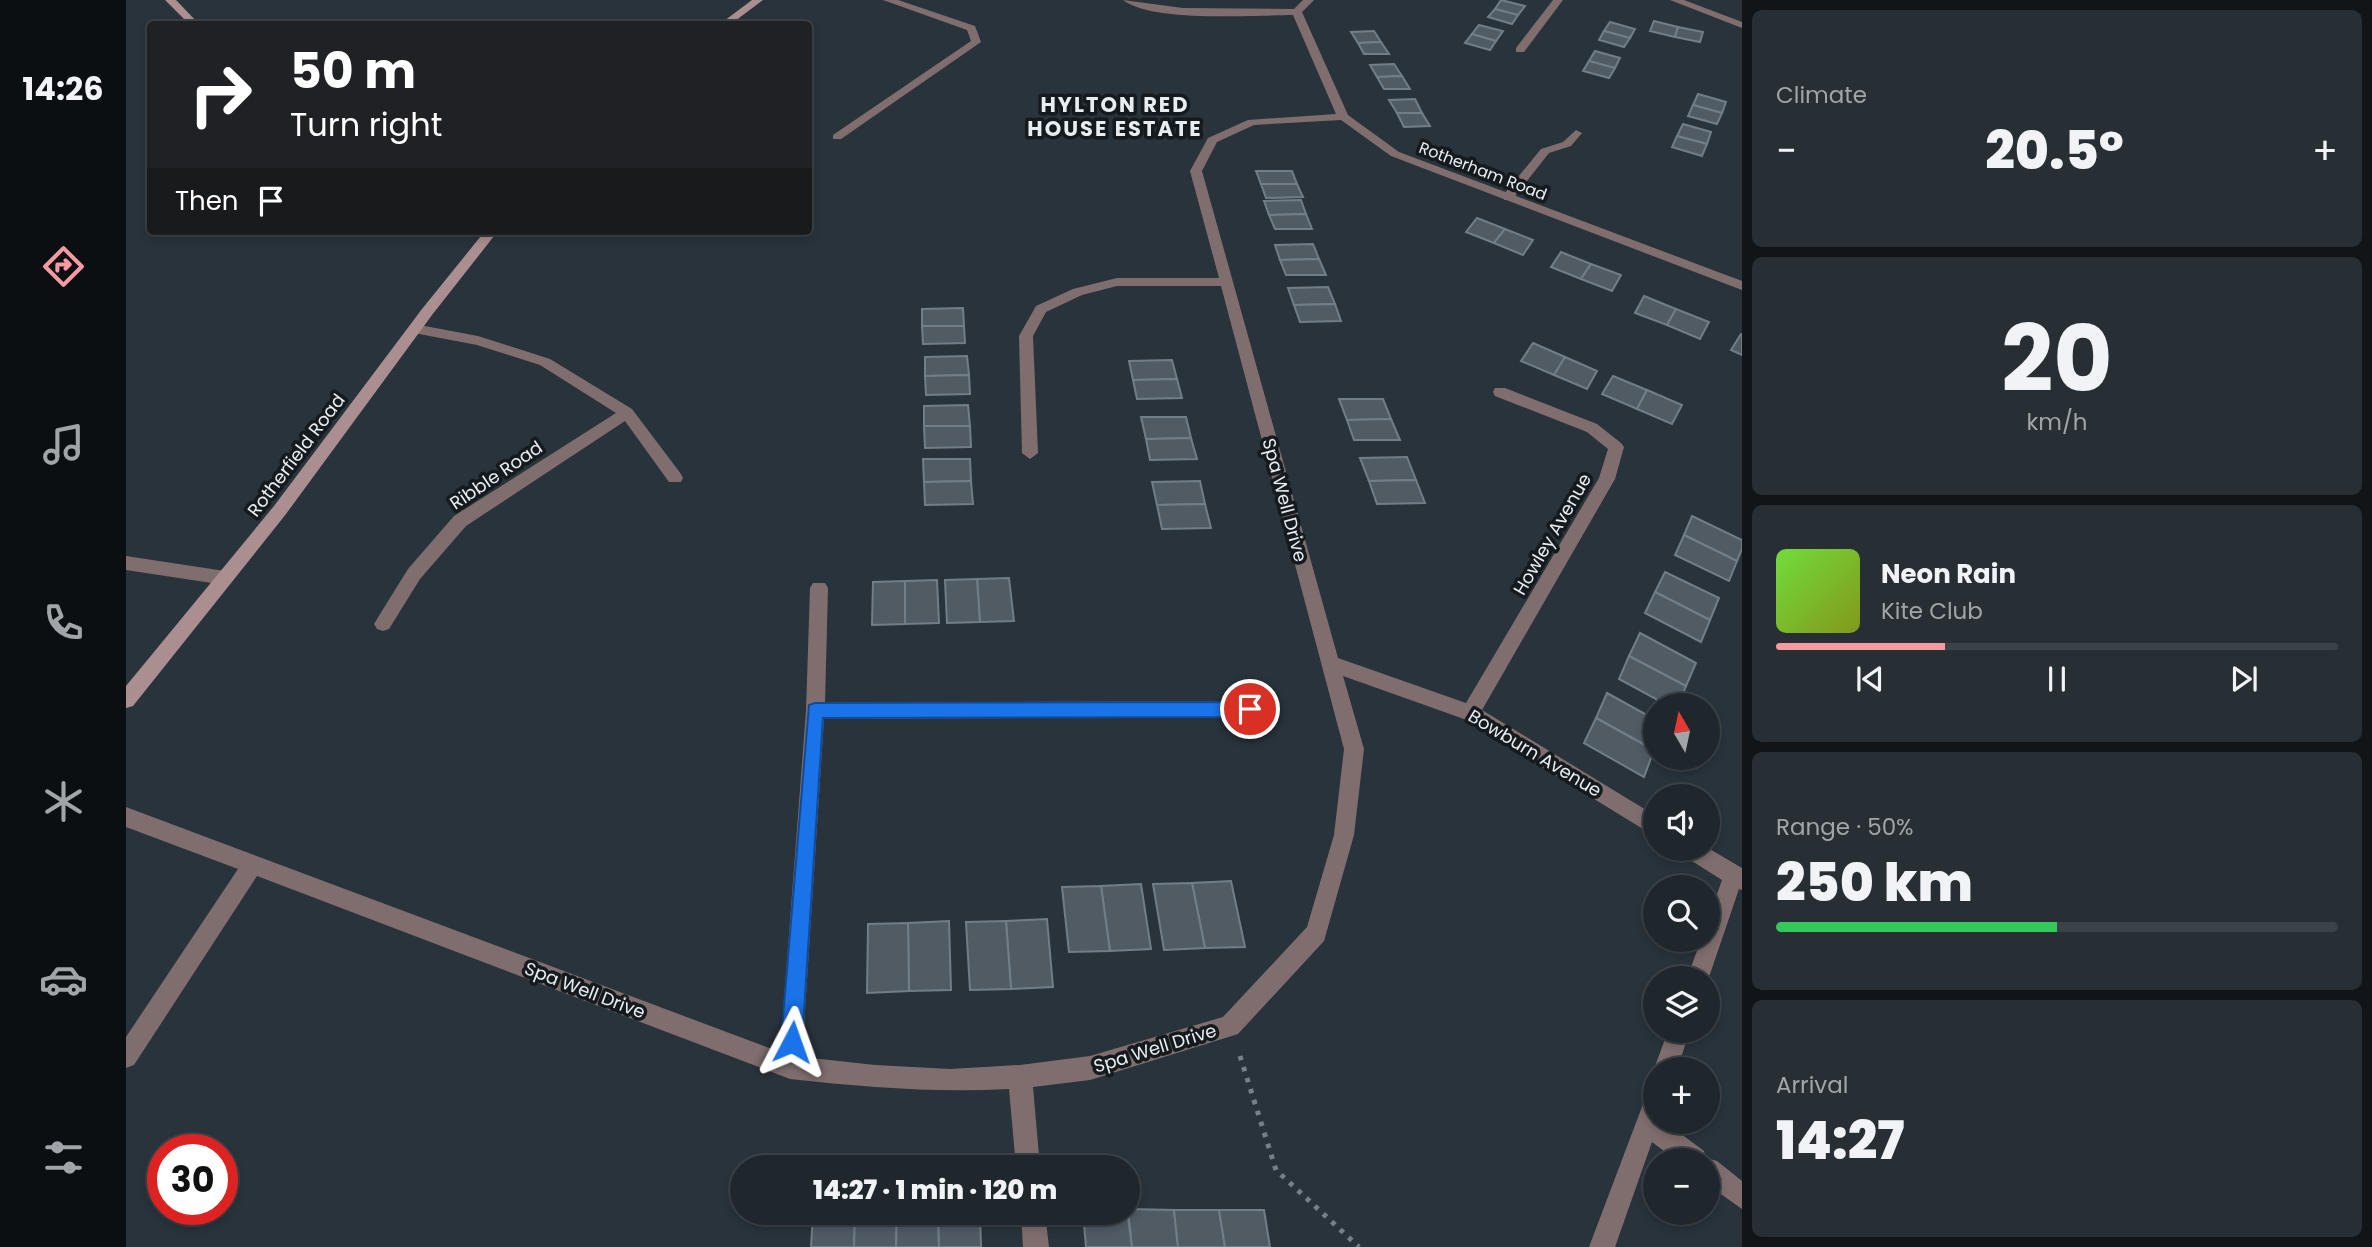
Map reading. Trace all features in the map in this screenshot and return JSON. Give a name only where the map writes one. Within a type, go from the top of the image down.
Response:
[{"type":"street","points":[[170,0],[191,21]]},
{"type":"street","points":[[728,21],[758,0]]},
{"type":"street","points":[[837,137],[976,42],[971,29],[888,0]]},
{"type":"street","points":[[1128,0],[1157,8],[1211,12],[1297,12],[1309,0]]},
{"type":"street","points":[[1520,50],[1558,0]]},
{"type":"street","points":[[1675,0],[1742,25]]},
{"type":"street","points":[[1297,12],[1343,117]]},
{"type":"street","name":"Rotherham Road","points":[[1343,117],[1395,155],[1742,286]]},
{"type":"street","name":"Spa Well Drive","points":[[126,817],[790,1067],[875,1077],[950,1081],[1020,1077],[1090,1068],[1230,1026],[1316,933],[1344,835],[1354,750],[1196,171],[1212,139],[1252,122],[1343,117]]},
{"type":"street","points":[[1508,197],[1545,151],[1567,144],[1576,132]]},
{"type":"street","name":"Rotherfield Road","points":[[126,700],[280,510],[414,329],[489,235]]},
{"type":"street","points":[[1030,453],[1026,336],[1041,309],[1078,292],[1117,282],[1226,282]]},
{"type":"street","points":[[414,329],[478,341],[545,362],[626,413],[675,478]]},
{"type":"street","name":"Howley Avenue","points":[[1470,713],[1607,479],[1616,447],[1592,428],[1500,392]]},
{"type":"street","name":"Ribble Road","points":[[383,624],[414,574],[460,522],[626,413]]},
{"type":"street","points":[[126,562],[225,578]]},
{"type":"street","points":[[790,1067],[815,711],[819,588]]},
{"type":"street","name":"Bowburn Avenue","points":[[1329,663],[1470,713],[1643,819]]},
{"type":"street","points":[[815,711],[1250,709]]},
{"type":"street","points":[[1703,966],[1738,878],[1710,861]]},
{"type":"street","points":[[126,1057],[253,864]]},
{"type":"street","points":[[1020,1077],[1027,1155]]},
{"type":"street","points":[[1602,1247],[1643,1134]]},
{"type":"street","points":[[1661,1134],[1679,1148]]},
{"type":"street","points":[[1720,1180],[1742,1197]]},
{"type":"street","points":[[1033,1225],[1036,1247]]},
{"type":"path","points":[[1230,1026],[1276,1170],[1359,1247]]},
{"type":"building","points":[[1501,0],[1525,6],[1518,15],[1495,9]]},
{"type":"building","points":[[1495,9],[1518,15],[1512,24],[1488,17]]},
{"type":"building","points":[[1654,21],[1678,27],[1675,37],[1650,31]]},
{"type":"building","points":[[1610,22],[1635,29],[1630,38],[1604,31]]},
{"type":"building","points":[[1479,25],[1503,31],[1496,41],[1472,34]]},
{"type":"building","points":[[1678,27],[1703,32],[1700,42],[1675,37]]},
{"type":"building","points":[[1374,31],[1381,42],[1358,43],[1351,32]]},
{"type":"building","points":[[1604,31],[1630,38],[1624,47],[1599,40]]},
{"type":"building","points":[[1472,34],[1496,41],[1490,50],[1465,43]]},
{"type":"building","points":[[1381,42],[1389,54],[1364,54],[1358,43]]},
{"type":"building","points":[[1595,51],[1620,58],[1615,68],[1589,61]]},
{"type":"building","points":[[1589,61],[1615,68],[1609,78],[1583,71]]},
{"type":"building","points":[[1394,64],[1402,76],[1377,77],[1370,65]]},
{"type":"building","points":[[1402,76],[1410,89],[1384,89],[1377,77]]},
{"type":"building","points":[[1698,94],[1726,102],[1722,113],[1693,105]]},
{"type":"building","points":[[1415,99],[1422,113],[1397,113],[1389,100]]},
{"type":"building","points":[[1693,105],[1722,113],[1717,124],[1688,116]]},
{"type":"building","points":[[1397,113],[1422,113],[1430,126],[1404,127]]},
{"type":"building","points":[[1683,124],[1711,132],[1707,144],[1677,136]]},
{"type":"building","points":[[1677,136],[1707,144],[1702,156],[1672,147]]},
{"type":"building","points":[[1256,171],[1292,171],[1297,184],[1261,184]]},
{"type":"building","points":[[1261,184],[1297,184],[1303,197],[1266,198]]},
{"type":"building","points":[[1301,200],[1306,214],[1269,215],[1264,201]]},
{"type":"building","points":[[1306,214],[1312,229],[1275,229],[1269,215]]},
{"type":"building","points":[[1477,218],[1505,229],[1494,243],[1466,232]]},
{"type":"building","points":[[1505,229],[1533,240],[1523,255],[1494,243]]},
{"type":"building","points":[[1313,244],[1319,259],[1280,260],[1275,245]]},
{"type":"building","points":[[1561,252],[1591,264],[1581,279],[1551,267]]},
{"type":"building","points":[[1319,259],[1326,275],[1286,275],[1280,260]]},
{"type":"building","points":[[1591,264],[1621,275],[1612,291],[1581,279]]},
{"type":"building","points":[[1328,287],[1335,304],[1294,305],[1288,288]]},
{"type":"building","points":[[1644,296],[1676,309],[1667,325],[1635,313]]},
{"type":"building","points":[[1335,304],[1341,321],[1300,322],[1294,305]]},
{"type":"building","points":[[963,308],[964,326],[922,326],[922,309]]},
{"type":"building","points":[[1676,309],[1709,322],[1700,339],[1667,325]]},
{"type":"building","points":[[922,326],[964,326],[965,343],[923,344]]},
{"type":"building","points":[[1742,334],[1742,355],[1731,350]]},
{"type":"building","points":[[1533,343],[1565,357],[1554,375],[1521,361]]},
{"type":"building","points":[[967,356],[969,375],[925,376],[925,357]]},
{"type":"building","points":[[1565,357],[1597,371],[1587,389],[1554,375]]},
{"type":"building","points":[[1172,360],[1177,379],[1133,380],[1129,361]]},
{"type":"building","points":[[969,375],[970,394],[926,395],[925,376]]},
{"type":"building","points":[[1613,376],[1647,390],[1637,409],[1602,394]]},
{"type":"building","points":[[1177,379],[1182,398],[1137,399],[1133,380]]},
{"type":"building","points":[[1647,390],[1682,405],[1672,424],[1637,409]]},
{"type":"building","points":[[1339,399],[1383,399],[1391,419],[1347,420]]},
{"type":"building","points":[[968,405],[970,426],[924,426],[924,406]]},
{"type":"building","points":[[1141,417],[1186,417],[1191,438],[1146,439]]},
{"type":"building","points":[[1391,419],[1400,440],[1354,440],[1347,420]]},
{"type":"building","points":[[924,426],[970,426],[971,447],[925,448]]},
{"type":"building","points":[[1191,438],[1197,459],[1150,460],[1146,439]]},
{"type":"building","points":[[1407,457],[1416,480],[1369,481],[1360,458]]},
{"type":"building","points":[[923,459],[970,459],[971,481],[924,482]]},
{"type":"building","points":[[1416,480],[1425,503],[1377,504],[1369,481]]},
{"type":"building","points":[[971,481],[973,504],[925,505],[924,482]]},
{"type":"building","points":[[1200,481],[1205,504],[1157,505],[1152,482]]},
{"type":"building","points":[[1205,504],[1211,528],[1162,529],[1157,505]]},
{"type":"building","points":[[1692,516],[1742,540],[1737,561],[1684,535]]},
{"type":"building","points":[[1684,535],[1737,561],[1729,581],[1675,555]]},
{"type":"building","points":[[1665,572],[1719,598],[1710,620],[1655,592]]},
{"type":"building","points":[[1009,578],[1014,621],[980,622],[977,579]]},
{"type":"building","points":[[977,579],[980,622],[947,623],[945,580]]},
{"type":"building","points":[[937,580],[939,623],[905,624],[905,581]]},
{"type":"building","points":[[905,581],[905,624],[872,625],[873,582]]},
{"type":"building","points":[[1655,592],[1710,620],[1701,642],[1645,613]]},
{"type":"building","points":[[1640,633],[1696,663],[1686,686],[1629,656]]},
{"type":"building","points":[[1629,656],[1686,686],[1683,693],[1645,693],[1619,679]]},
{"type":"building","points":[[1607,693],[1643,713],[1643,744],[1596,718]]},
{"type":"building","points":[[1596,718],[1643,744],[1643,770],[1647,770],[1644,777],[1584,743]]},
{"type":"building","points":[[1231,881],[1245,947],[1205,948],[1192,883]]},
{"type":"building","points":[[1192,883],[1205,948],[1164,950],[1153,884]]},
{"type":"building","points":[[1141,884],[1151,949],[1110,951],[1101,886]]},
{"type":"building","points":[[1101,886],[1110,951],[1069,952],[1062,887]]},
{"type":"building","points":[[1047,919],[1053,987],[1011,989],[1006,921]]},
{"type":"building","points":[[949,921],[951,990],[909,991],[908,923]]},
{"type":"building","points":[[1006,921],[1011,989],[970,990],[966,922]]},
{"type":"building","points":[[908,923],[909,991],[867,993],[868,924]]},
{"type":"building","points":[[1140,1209],[1174,1210],[1178,1247],[1132,1247],[1130,1225],[1140,1225]]},
{"type":"building","points":[[1174,1210],[1219,1210],[1225,1247],[1178,1247]]},
{"type":"building","points":[[1219,1210],[1264,1210],[1270,1247],[1225,1247]]},
{"type":"building","points":[[812,1225],[855,1225],[854,1247],[811,1247]]},
{"type":"building","points":[[855,1225],[897,1225],[896,1247],[854,1247]]},
{"type":"building","points":[[897,1225],[938,1225],[939,1247],[896,1247]]},
{"type":"building","points":[[938,1225],[980,1225],[981,1247],[939,1247]]},
{"type":"building","points":[[1084,1225],[1129,1225],[1132,1247],[1086,1247]]},
{"type":"district","name":"HYLTON RED HOUSE ESTATE","points":[[1115,116]]},
{"type":"route","points":[[792,1042],[815,711],[1250,709]]}]
